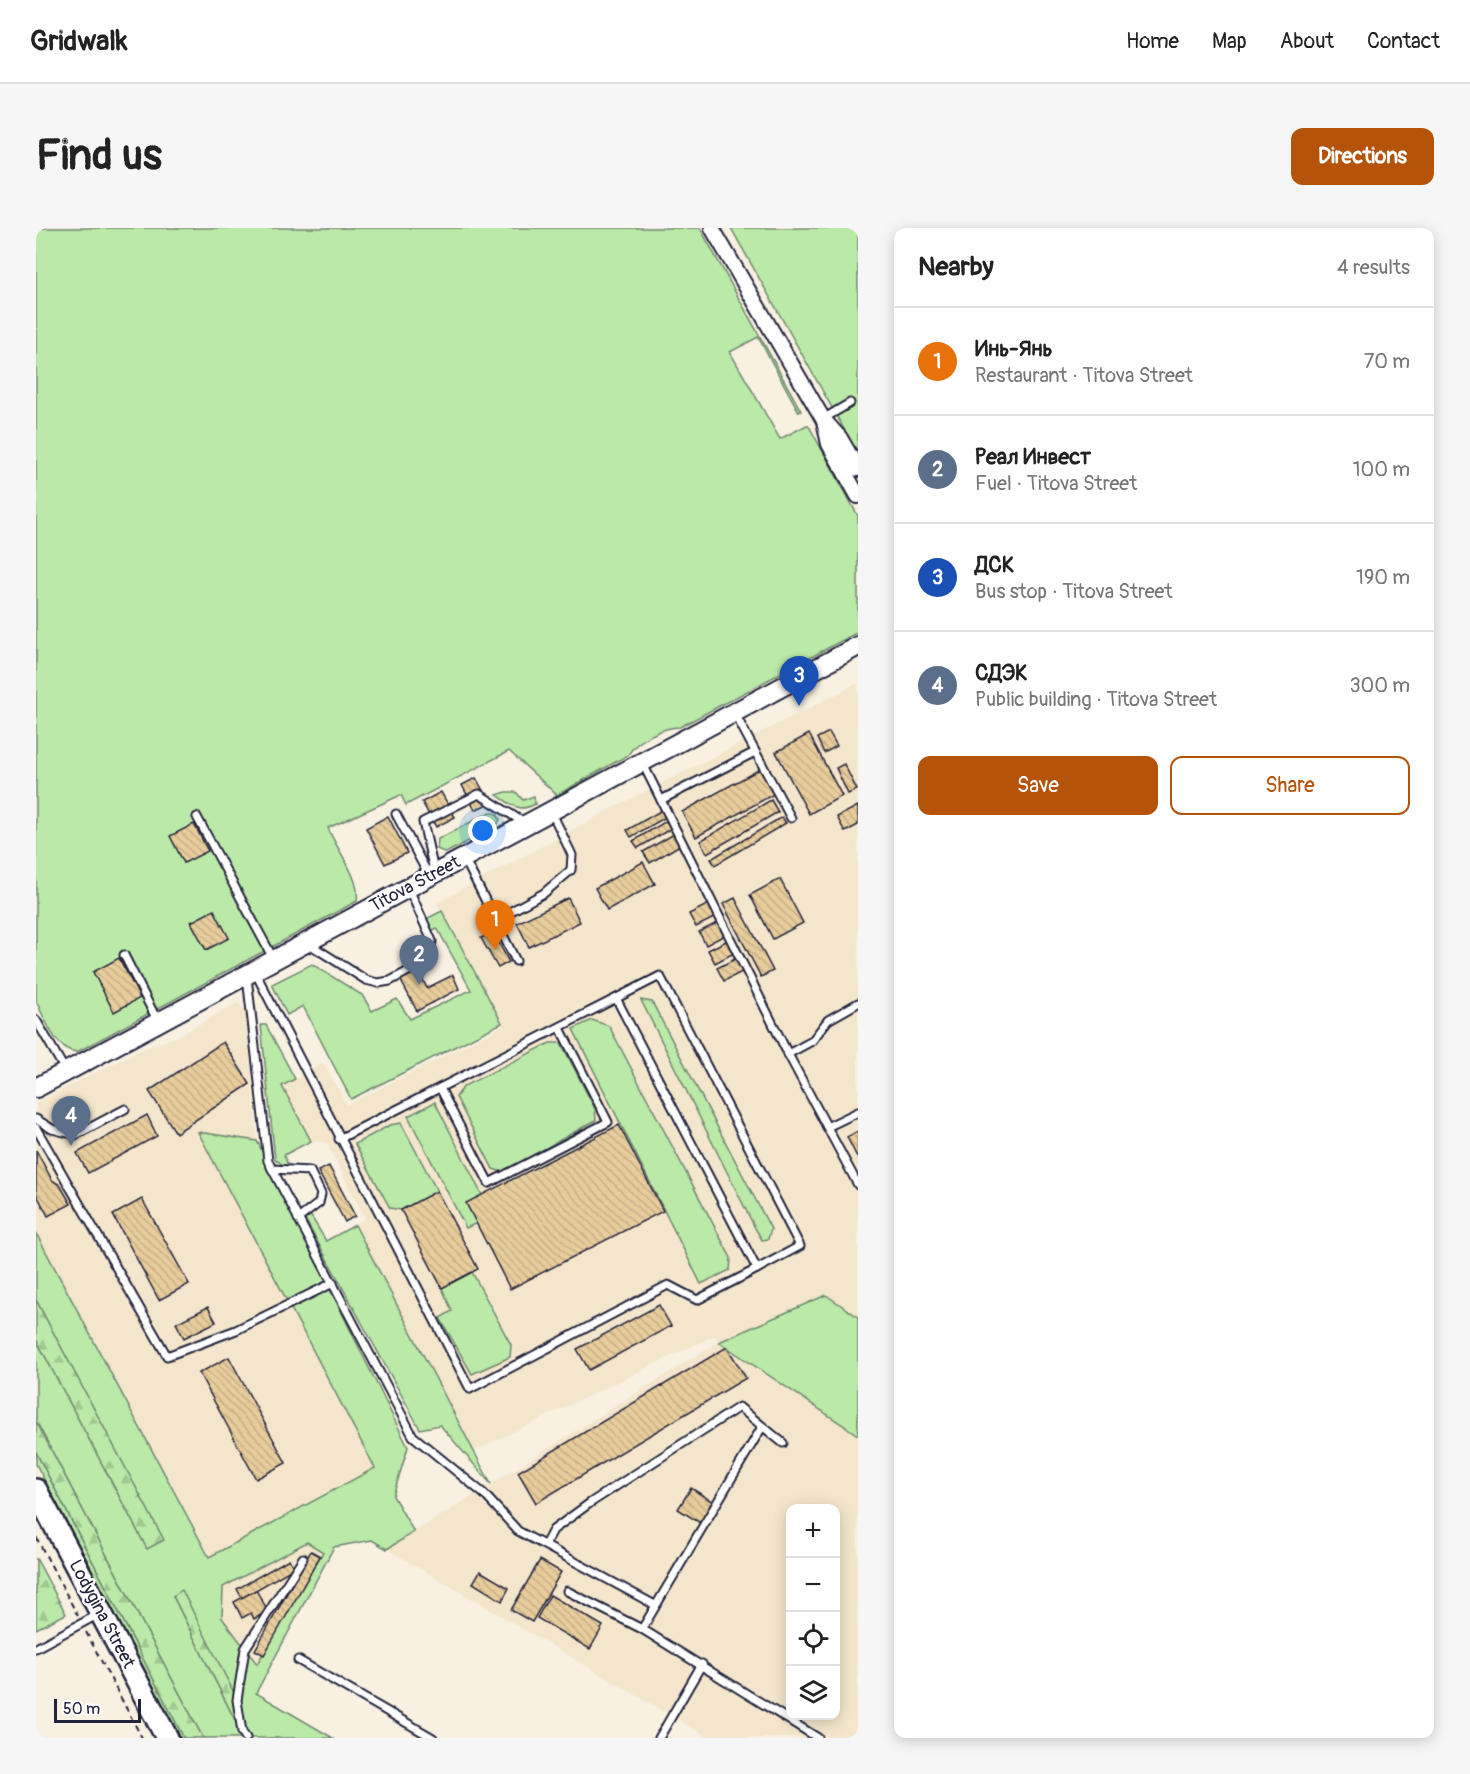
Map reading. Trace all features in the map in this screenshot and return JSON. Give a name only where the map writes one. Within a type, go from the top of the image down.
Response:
[{"type":"main road","name":"Titova Street","points":[[36,1088],[858,646]]},
{"type":"main road","name":"Lodygina Street","points":[[36,1490],[167,1738]]},
{"type":"street","points":[[712,228],[823,419],[840,438],[858,469]]},
{"type":"street","points":[[823,419],[829,444],[858,496]]},
{"type":"lane","points":[[823,419],[850,403]]},
{"type":"lane","points":[[734,712],[791,818]]},
{"type":"lane","points":[[661,800],[755,752]]},
{"type":"lane","points":[[642,761],[788,1054],[858,1185]]},
{"type":"lane","points":[[432,875],[423,822],[479,794],[525,824]]},
{"type":"lane","points":[[495,920],[544,893],[571,870],[572,855],[550,810]]},
{"type":"lane","points":[[396,814],[432,875]]},
{"type":"lane","points":[[197,817],[274,960]]},
{"type":"lane","points":[[464,857],[516,961]]},
{"type":"lane","points":[[307,942],[366,980],[378,983],[390,981],[424,962],[430,954],[432,941],[408,888]]},
{"type":"lane","points":[[124,955],[159,1022]]},
{"type":"lane","points":[[250,973],[470,1389],[668,1285],[697,1300],[800,1246],[660,976],[617,1000],[339,1138]]},
{"type":"lane","points":[[250,973],[268,1161],[414,1436],[484,1494],[518,1531],[655,1605]]},
{"type":"lane","points":[[617,1000],[756,1269]]},
{"type":"lane","points":[[788,1054],[812,1041],[828,1020],[858,1003]]},
{"type":"lane","points":[[36,1020],[66,1072]]},
{"type":"lane","points":[[440,1088],[489,1183],[608,1122],[560,1028]]},
{"type":"lane","points":[[36,1119],[52,1129],[76,1135],[125,1109]]},
{"type":"lane","points":[[827,1127],[858,1112]]},
{"type":"lane","points":[[36,1128],[167,1356],[236,1330],[333,1283]]},
{"type":"lane","points":[[272,1169],[310,1171],[321,1194],[318,1203],[298,1219]]},
{"type":"lane","points":[[545,1545],[553,1530],[590,1503],[739,1407],[783,1443]]},
{"type":"lane","points":[[642,1629],[762,1427]]},
{"type":"lane","points":[[246,1738],[242,1732],[237,1700],[245,1648],[303,1558]]},
{"type":"lane","points":[[567,1591],[642,1629],[702,1664],[818,1738]]},
{"type":"lane","points":[[36,1648],[101,1612]]},
{"type":"lane","points":[[298,1660],[433,1738]]},
{"type":"lane","points":[[659,1738],[702,1664]]},
{"type":"path","points":[[36,1537],[142,1738]]},
{"type":"shaded area","points":[[858,683],[858,1317],[826,1295],[719,1342],[858,1435],[858,1738],[709,1738],[387,1549],[718,1342],[715,1335],[474,1451],[355,1225],[365,1218],[326,1142],[311,1141],[282,1086],[323,1063],[347,1105],[503,1026],[437,903],[611,809]]},
{"type":"shaded area","points":[[237,1003],[246,1010],[257,1141],[199,1132],[375,1468],[210,1557],[36,1233],[36,1103],[140,1050],[178,1036]]},
{"type":"shaded area","points":[[308,1541],[324,1552],[257,1665],[222,1618],[223,1587]]},
{"type":"green space","points":[[36,228],[700,228],[801,411],[799,412],[758,337],[730,352],[780,439],[807,425],[810,428],[858,516],[858,632],[680,727],[651,735],[637,744],[628,755],[557,795],[509,751],[406,805],[401,795],[328,828],[352,873],[357,901],[77,1052],[69,1050],[57,1040],[36,1001]]},
{"type":"green space","points":[[731,228],[858,228],[858,454]]},
{"type":"green space","points":[[516,792],[523,800],[534,796],[535,804],[524,808],[516,807],[497,795]]},
{"type":"green space","points":[[490,812],[497,814],[500,819],[497,826],[446,853],[437,849],[438,839]]},
{"type":"green space","points":[[442,911],[502,1023],[351,1099],[303,1006],[287,1015],[272,984],[312,964],[362,995],[372,1011],[397,999],[410,1019],[471,990],[437,928],[431,931],[424,920]]},
{"type":"green space","points":[[641,1000],[652,1002],[771,1229],[768,1239],[762,1240],[755,1228]]},
{"type":"green space","points":[[592,1020],[609,1026],[731,1258],[730,1270],[701,1284],[573,1029]]},
{"type":"green space","points":[[261,1025],[266,1025],[295,1079],[282,1086],[311,1141],[284,1155],[288,1165],[283,1165],[275,1159]]},
{"type":"green space","points":[[550,1043],[561,1043],[595,1109],[596,1120],[503,1172],[493,1169],[456,1097],[464,1086]]},
{"type":"green space","points":[[435,1102],[482,1195],[477,1223],[466,1228],[408,1116]]},
{"type":"green space","points":[[401,1123],[437,1191],[401,1210],[390,1208],[355,1144],[390,1125]]},
{"type":"green space","points":[[198,1132],[257,1141],[408,1447],[393,1496],[414,1532],[387,1549],[372,1540],[334,1547],[256,1693],[333,1738],[248,1738],[182,1591],[173,1596],[244,1738],[203,1738],[36,1421],[36,1339],[147,1548],[163,1540],[36,1300],[36,1233],[209,1557],[375,1468]],"holes":[[[307,1542],[323,1552],[257,1664],[222,1618],[223,1587]]]},
{"type":"green space","points":[[308,1215],[311,1216],[326,1241],[355,1225],[491,1484],[440,1425],[420,1429],[305,1219]]},
{"type":"green space","points":[[472,1272],[511,1345],[510,1357],[472,1374],[440,1318],[452,1311],[442,1288]]},
{"type":"green space","points":[[826,1295],[858,1317],[858,1435],[719,1342]]},
{"type":"green space","points":[[36,1300],[164,1540],[147,1549],[36,1339]]},
{"type":"green space","points":[[36,1421],[203,1738],[184,1738],[36,1452]]},
{"type":"green space","points":[[36,1452],[184,1738],[181,1738],[36,1464]]},
{"type":"green space","points":[[36,1558],[66,1614],[36,1629]]},
{"type":"green space","points":[[182,1590],[234,1693],[244,1738],[173,1596]]},
{"type":"building","points":[[829,732],[837,746],[824,753],[817,738]]},
{"type":"building","points":[[809,734],[842,796],[809,814],[776,752]]},
{"type":"building","points":[[844,764],[857,790],[848,794],[836,768]]},
{"type":"building","points":[[760,769],[774,794],[696,837],[682,812]]},
{"type":"building","points":[[476,778],[490,803],[475,810],[462,785]]},
{"type":"building","points":[[441,792],[455,817],[436,827],[422,802]]},
{"type":"building","points":[[771,800],[778,812],[707,853],[700,841]]},
{"type":"building","points":[[858,806],[858,825],[845,832],[837,817]]},
{"type":"building","points":[[662,810],[666,817],[631,837],[627,830]]},
{"type":"building","points":[[388,816],[407,853],[385,864],[366,828]]},
{"type":"building","points":[[782,817],[786,823],[715,865],[711,859]]},
{"type":"building","points":[[668,820],[672,828],[638,848],[633,841]]},
{"type":"building","points":[[194,824],[208,851],[184,863],[170,836]]},
{"type":"building","points":[[674,834],[680,845],[650,863],[643,852]]},
{"type":"building","points":[[643,862],[655,884],[607,910],[595,888]]},
{"type":"building","points":[[780,879],[803,923],[773,939],[750,895]]},
{"type":"building","points":[[568,898],[580,922],[529,947],[517,923]]},
{"type":"building","points":[[735,898],[773,971],[761,977],[723,904]]},
{"type":"building","points":[[709,904],[716,917],[696,927],[689,914]]},
{"type":"building","points":[[214,910],[229,938],[206,950],[191,922]]},
{"type":"building","points":[[719,922],[725,935],[706,945],[699,932]]},
{"type":"building","points":[[493,932],[509,962],[498,968],[481,938]]},
{"type":"building","points":[[728,940],[734,953],[715,963],[708,950]]},
{"type":"building","points":[[119,958],[140,998],[114,1012],[93,972]]},
{"type":"building","points":[[737,958],[744,971],[724,981],[717,968]]},
{"type":"building","points":[[418,970],[427,988],[453,975],[459,989],[417,1011],[400,979]]},
{"type":"building","points":[[223,1042],[250,1084],[176,1133],[149,1091]]},
{"type":"building","points":[[147,1115],[157,1136],[88,1173],[77,1153]]},
{"type":"building","points":[[619,1125],[663,1211],[510,1289],[466,1203]]},
{"type":"building","points":[[858,1131],[858,1159],[847,1137]]},
{"type":"building","points":[[36,1150],[52,1180],[60,1185],[71,1204],[48,1216],[36,1193]]},
{"type":"building","points":[[329,1166],[355,1216],[345,1222],[318,1171]]},
{"type":"building","points":[[437,1191],[478,1269],[442,1288],[401,1210]]},
{"type":"building","points":[[142,1199],[189,1284],[159,1300],[113,1215]]},
{"type":"building","points":[[659,1305],[671,1326],[589,1370],[577,1349]]},
{"type":"building","points":[[208,1307],[216,1322],[184,1338],[176,1323]]},
{"type":"building","points":[[727,1347],[746,1378],[536,1503],[518,1472]]},
{"type":"building","points":[[229,1357],[286,1463],[256,1479],[199,1373]]},
{"type":"building","points":[[691,1488],[713,1502],[700,1523],[678,1509]]},
{"type":"building","points":[[311,1551],[320,1556],[264,1655],[255,1650]]},
{"type":"building","points":[[289,1559],[294,1568],[242,1598],[237,1589]]},
{"type":"building","points":[[540,1560],[561,1572],[532,1622],[511,1610]]},
{"type":"building","points":[[480,1571],[509,1588],[502,1601],[473,1583]]},
{"type":"building","points":[[256,1590],[268,1611],[254,1619],[251,1613],[242,1618],[234,1602]]},
{"type":"building","points":[[550,1595],[603,1626],[590,1649],[537,1618]]},
{"type":"place","name":"ДСК","points":[[799,706]]},
{"type":"place","name":"Инь-Янь","points":[[495,950]]},
{"type":"place","name":"Реал Инвест","points":[[419,985]]},
{"type":"place","name":"СДЭК","points":[[71,1146]]}]
